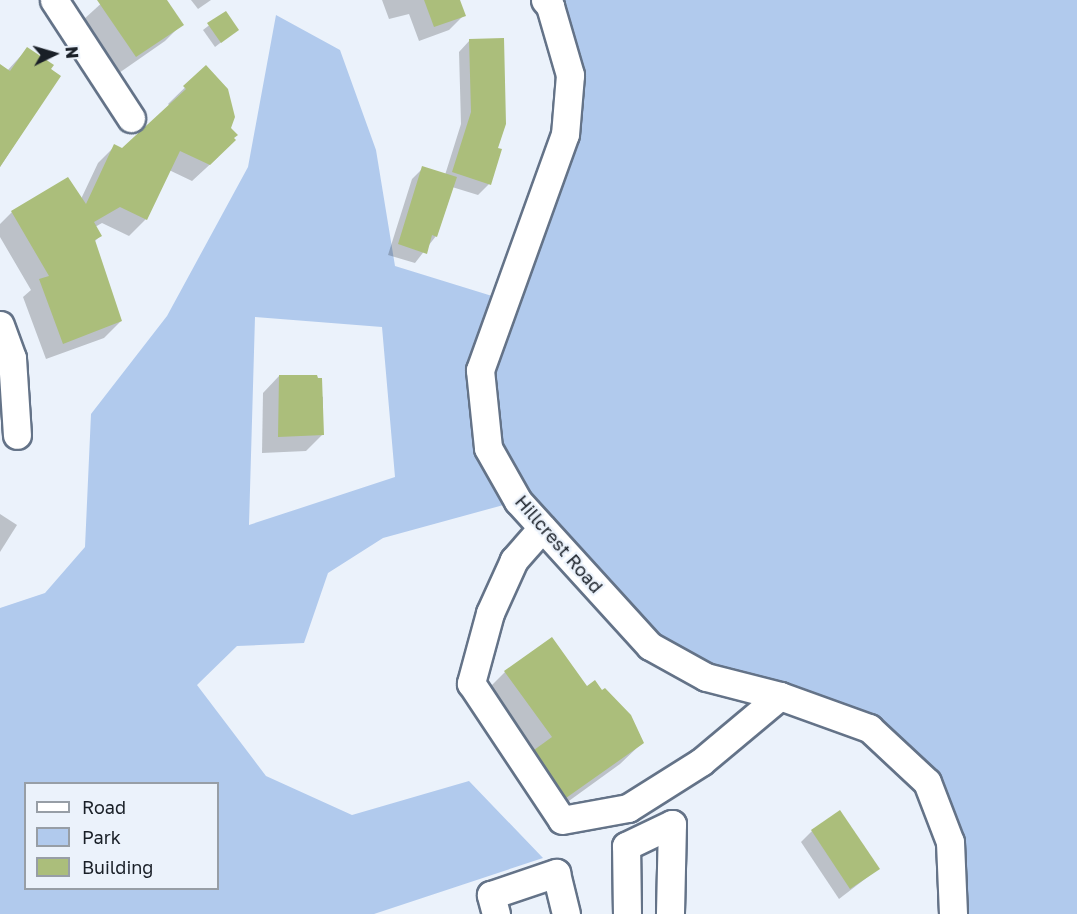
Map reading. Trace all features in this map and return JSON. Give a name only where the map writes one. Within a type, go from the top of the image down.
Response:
[{"type":"street","points":[[54,0],[131,118]]},
{"type":"street","name":"Hillcrest Road","points":[[545,0],[550,6],[570,75],[565,134],[480,370],[488,448],[518,501],[650,646],[706,677],[780,696],[869,728],[927,782],[950,842],[953,914]]},
{"type":"street","points":[[0,325],[12,358],[16,435]]},
{"type":"street","points":[[542,528],[514,560],[490,613],[471,683],[562,819],[628,808],[701,762],[780,696]]},
{"type":"street","points":[[627,914],[626,846],[672,825],[670,914]]},
{"type":"street","points":[[496,914],[491,895],[556,873],[566,914]]},
{"type":"green space","points":[[545,0],[1077,0],[1077,914],[953,914],[927,782],[869,728],[650,646],[518,501],[383,538],[328,573],[304,643],[237,646],[197,685],[266,776],[352,815],[469,781],[543,858],[374,914],[0,914],[0,608],[45,593],[85,547],[91,414],[167,316],[248,167],[276,15],[340,50],[376,150],[395,266],[505,300],[565,134]],"holes":[[[255,317],[382,327],[395,477],[249,525]]]},
{"type":"building","points":[[97,0],[167,0],[184,25],[136,57]]},
{"type":"building","points":[[424,0],[460,0],[466,16],[434,27]]},
{"type":"building","points":[[226,11],[239,30],[221,43],[207,23]]},
{"type":"building","points":[[504,38],[506,124],[498,148],[502,149],[491,185],[452,172],[471,112],[469,39]]},
{"type":"building","points":[[27,47],[54,65],[51,69],[61,76],[0,167],[0,64],[10,71]]},
{"type":"building","points":[[206,65],[228,89],[235,117],[231,128],[238,135],[234,138],[236,140],[210,165],[180,151],[147,220],[120,207],[94,222],[102,236],[95,240],[122,321],[63,344],[39,279],[49,276],[11,211],[68,177],[86,204],[114,144],[122,148],[186,89],[183,86]]},
{"type":"building","points":[[422,166],[457,177],[437,237],[432,235],[427,254],[398,244]]},
{"type":"building","points":[[279,375],[317,375],[318,378],[322,378],[324,435],[278,437]]},
{"type":"building","points":[[552,637],[587,686],[595,680],[602,690],[605,688],[631,715],[644,743],[566,798],[534,750],[552,737],[504,671]]},
{"type":"building","points":[[840,810],[880,869],[850,889],[811,830]]}]
